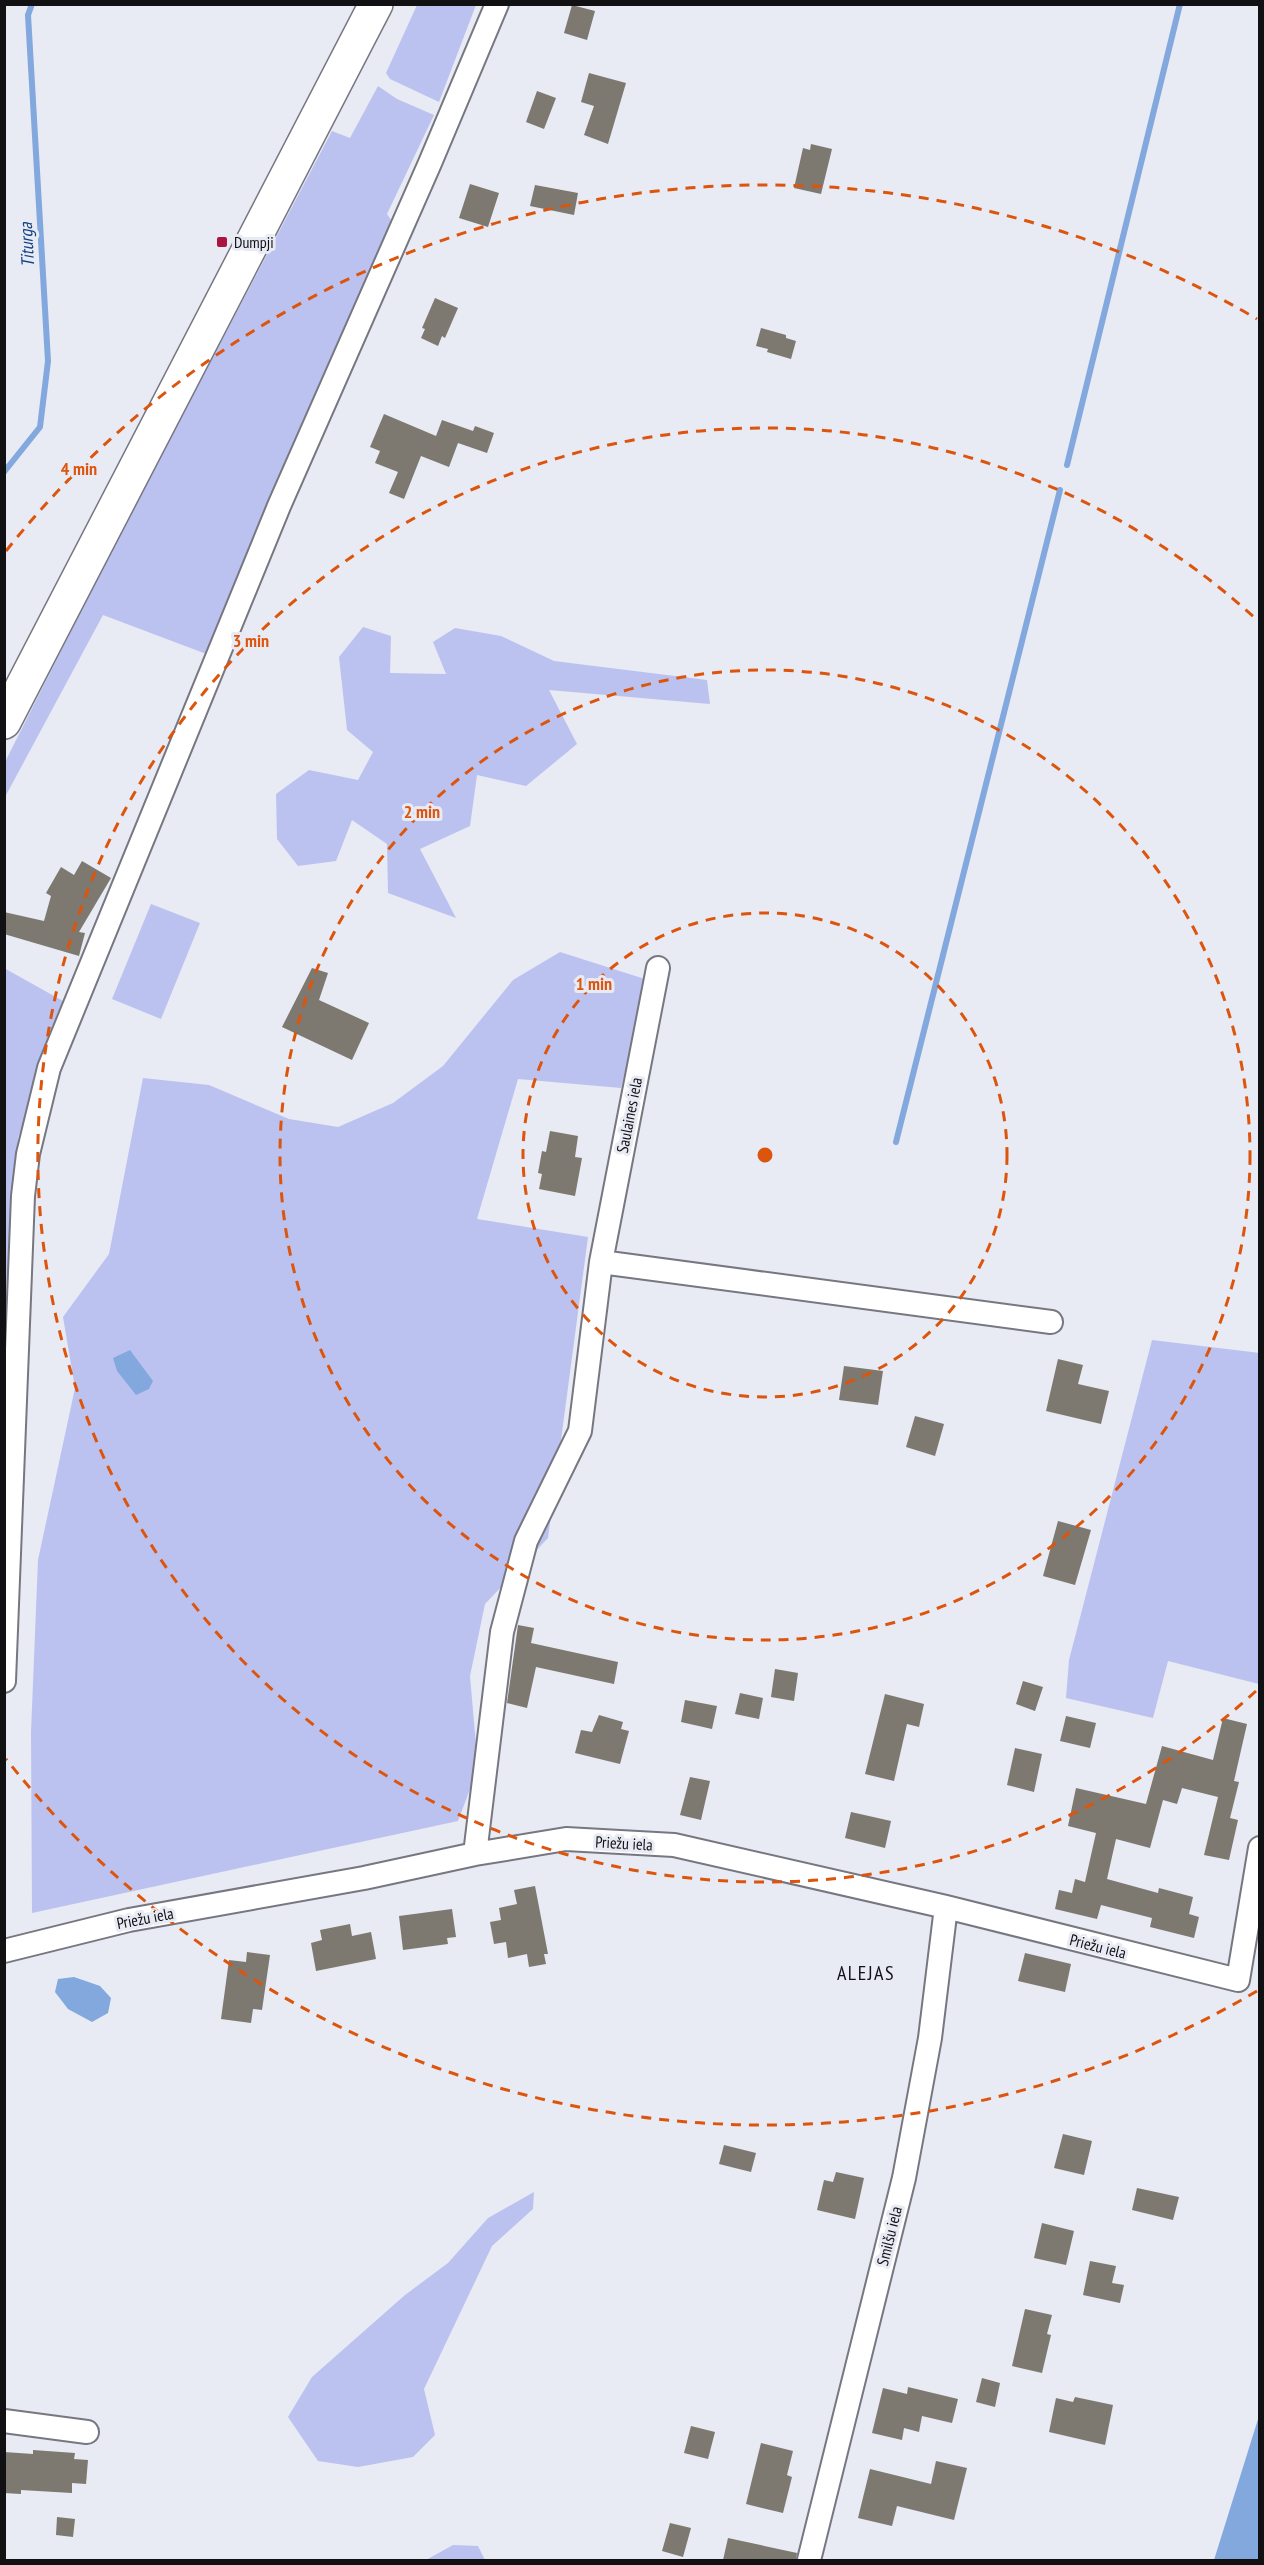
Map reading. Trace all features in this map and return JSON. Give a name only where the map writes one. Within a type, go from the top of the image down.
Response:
[{"type":"main road","points":[[4,722],[376,4]]},
{"type":"street","points":[[4,1681],[23,1196],[28,1154],[49,1068],[279,507],[425,174],[496,4]]},
{"type":"street","name":"Saulaines iela","points":[[475,1854],[502,1632],[526,1541],[580,1431],[601,1262],[658,968]]},
{"type":"street","points":[[601,1262],[1051,1322]]},
{"type":"street","name":"Priežu iela","points":[[4,1951],[129,1920],[364,1878],[475,1854],[566,1839],[674,1845],[946,1907],[1238,1980],[1260,1848]]},
{"type":"street","name":"Smilšu iela","points":[[809,2560],[903,2178],[930,2038],[946,1907]]},
{"type":"street","points":[[4,2421],[87,2432]]},
{"type":"shaded area","points":[[417,5],[476,5],[439,102],[390,79],[386,73]]},
{"type":"shaded area","points":[[378,86],[397,99],[434,115],[387,214],[393,223],[209,655],[103,615],[5,797],[5,762],[119,536],[332,131],[350,138]]},
{"type":"shaded area","points":[[363,627],[391,636],[390,673],[446,674],[433,642],[455,628],[501,636],[554,661],[707,680],[710,704],[549,690],[577,744],[526,786],[477,775],[470,826],[420,849],[456,918],[388,893],[387,844],[352,820],[336,861],[298,866],[277,839],[276,794],[309,770],[358,780],[373,752],[347,730],[339,657]]},
{"type":"shaded area","points":[[151,904],[200,923],[161,1019],[112,999]]},
{"type":"shaded area","points":[[560,952],[648,980],[621,1088],[518,1079],[477,1219],[588,1237],[548,1538],[485,1604],[470,1676],[478,1768],[458,1821],[32,1913],[31,1732],[38,1560],[75,1388],[63,1317],[109,1254],[143,1078],[209,1085],[289,1119],[338,1127],[393,1103],[443,1066],[513,980]]},
{"type":"shaded area","points":[[4,968],[63,1001],[18,1138],[6,1363]]},
{"type":"shaded area","points":[[1152,1340],[1260,1353],[1259,1684],[1168,1661],[1153,1718],[1066,1698],[1069,1660]]},
{"type":"shaded area","points":[[130,1350],[153,1381],[149,1389],[136,1395],[117,1371],[113,1358]]},
{"type":"shaded area","points":[[74,1977],[100,1986],[111,1998],[108,2013],[92,2022],[68,2009],[55,1992],[58,1979]]},
{"type":"shaded area","points":[[534,2192],[533,2209],[492,2246],[424,2389],[435,2435],[413,2457],[358,2467],[318,2461],[288,2417],[312,2377],[405,2295],[448,2263],[488,2218]]},
{"type":"shaded area","points":[[1259,2416],[1259,2560],[1214,2560]]},
{"type":"shaded area","points":[[453,2545],[478,2546],[485,2560],[426,2560]]},
{"type":"building","points":[[572,5],[595,11],[587,40],[564,33]]},
{"type":"building","points":[[589,73],[626,83],[608,144],[584,135],[594,106],[581,102]]},
{"type":"building","points":[[537,91],[556,98],[544,129],[526,122]]},
{"type":"building","points":[[811,144],[832,149],[821,194],[794,188],[803,148],[810,150]]},
{"type":"building","points":[[470,184],[499,193],[488,227],[459,218]]},
{"type":"building","points":[[535,185],[578,193],[574,215],[530,206]]},
{"type":"building","points":[[435,298],[458,308],[445,338],[442,336],[438,346],[421,338],[425,329],[422,328]]},
{"type":"building","points":[[761,328],[786,335],[786,338],[796,341],[791,359],[756,346]]},
{"type":"building","points":[[384,414],[436,436],[442,420],[473,431],[475,426],[494,433],[487,453],[458,443],[449,467],[421,456],[404,499],[389,493],[398,472],[375,463],[380,451],[370,447]]},
{"type":"building","points":[[82,861],[111,878],[79,932],[85,933],[79,956],[4,934],[4,912],[44,921],[51,896],[46,893],[61,867],[74,875]]},
{"type":"building","points":[[312,968],[328,973],[319,1000],[369,1023],[352,1060],[282,1027]]},
{"type":"building","points":[[550,1131],[578,1136],[575,1157],[582,1158],[575,1196],[539,1189],[542,1174],[538,1173],[542,1151],[546,1152]]},
{"type":"building","points":[[1058,1359],[1083,1365],[1078,1384],[1109,1391],[1101,1424],[1046,1411]]},
{"type":"building","points":[[844,1366],[883,1371],[878,1405],[839,1400]]},
{"type":"building","points":[[915,1416],[944,1424],[935,1456],[906,1447]]},
{"type":"building","points":[[1058,1521],[1091,1530],[1075,1585],[1043,1576]]},
{"type":"building","points":[[518,1625],[534,1628],[531,1643],[618,1662],[614,1684],[536,1667],[527,1708],[507,1703]]},
{"type":"building","points":[[775,1669],[798,1673],[794,1701],[771,1697]]},
{"type":"building","points":[[1023,1681],[1043,1687],[1035,1711],[1016,1704]]},
{"type":"building","points":[[740,1693],[763,1698],[759,1719],[735,1714]]},
{"type":"building","points":[[885,1694],[924,1704],[919,1727],[907,1724],[894,1781],[865,1774]]},
{"type":"building","points":[[685,1700],[717,1706],[712,1729],[681,1722]]},
{"type":"building","points":[[599,1715],[623,1722],[621,1729],[629,1731],[620,1764],[575,1753],[581,1730],[592,1732]]},
{"type":"building","points":[[1066,1716],[1096,1723],[1090,1748],[1060,1741]]},
{"type":"building","points":[[1223,1718],[1247,1724],[1234,1781],[1239,1782],[1230,1818],[1238,1820],[1229,1860],[1204,1855],[1218,1797],[1182,1788],[1177,1804],[1163,1800],[1150,1848],[1116,1839],[1107,1879],[1158,1893],[1159,1888],[1193,1897],[1189,1914],[1199,1917],[1194,1938],[1150,1927],[1152,1918],[1101,1905],[1097,1919],[1055,1909],[1059,1890],[1072,1893],[1075,1879],[1085,1882],[1096,1833],[1068,1826],[1076,1788],[1146,1804],[1162,1746],[1213,1760]]},
{"type":"building","points":[[1015,1748],[1042,1754],[1034,1792],[1007,1785]]},
{"type":"building","points":[[690,1777],[710,1781],[701,1820],[680,1815]]},
{"type":"building","points":[[851,1812],[891,1821],[885,1848],[845,1838]]},
{"type":"building","points":[[535,1886],[548,1954],[544,1954],[546,1964],[529,1967],[527,1954],[508,1958],[506,1942],[494,1944],[490,1922],[501,1920],[499,1908],[517,1904],[514,1890]]},
{"type":"building","points":[[452,1909],[456,1937],[447,1938],[448,1944],[403,1950],[399,1916]]},
{"type":"building","points":[[350,1924],[352,1936],[371,1932],[376,1959],[316,1971],[311,1943],[322,1940],[320,1930]]},
{"type":"building","points":[[247,1952],[270,1955],[262,2010],[253,2009],[251,2023],[221,2019],[229,1960],[246,1962]]},
{"type":"building","points":[[1025,1953],[1071,1964],[1065,1992],[1018,1981]]},
{"type":"building","points":[[1063,2134],[1092,2141],[1084,2175],[1054,2168]]},
{"type":"building","points":[[724,2145],[756,2153],[751,2172],[719,2164]]},
{"type":"building","points":[[836,2172],[864,2178],[855,2219],[817,2210],[824,2180],[833,2182]]},
{"type":"building","points":[[1137,2188],[1179,2197],[1173,2220],[1132,2210]]},
{"type":"building","points":[[1042,2223],[1074,2231],[1066,2265],[1034,2258]]},
{"type":"building","points":[[1090,2261],[1116,2266],[1112,2283],[1124,2285],[1120,2303],[1083,2295]]},
{"type":"building","points":[[1025,2309],[1052,2315],[1047,2334],[1051,2335],[1042,2373],[1012,2366]]},
{"type":"building","points":[[982,2378],[1000,2383],[995,2407],[976,2402]]},
{"type":"building","points":[[908,2387],[958,2399],[952,2423],[922,2416],[919,2432],[904,2428],[902,2440],[872,2433],[883,2388],[907,2394]]},
{"type":"building","points":[[1075,2397],[1113,2405],[1105,2445],[1049,2432],[1056,2398],[1073,2402]]},
{"type":"building","points":[[691,2426],[715,2432],[708,2459],[684,2453]]},
{"type":"building","points":[[761,2443],[793,2451],[787,2475],[792,2477],[783,2513],[746,2504]]},
{"type":"building","points":[[33,2450],[75,2453],[74,2459],[88,2460],[86,2484],[72,2483],[72,2493],[21,2490],[21,2494],[4,2493],[4,2452],[33,2454]]},
{"type":"building","points":[[936,2461],[967,2468],[954,2520],[897,2506],[892,2526],[858,2518],[870,2469],[931,2484]]},
{"type":"building","points":[[57,2517],[75,2519],[73,2537],[56,2535]]},
{"type":"building","points":[[670,2523],[691,2528],[683,2557],[662,2551]]},
{"type":"building","points":[[728,2538],[797,2553],[796,2560],[723,2560]]},
{"type":"waterway","name":"Titurga","points":[[4,472],[40,427],[48,361],[28,15],[32,4]]},
{"type":"waterway","points":[[1067,465],[1180,4]]},
{"type":"waterway","points":[[896,1142],[1060,490]]},
{"type":"place","name":"Dumpji","points":[[222,242]]},
{"type":"district","name":"ALEJAS","points":[[866,1973]]}]
